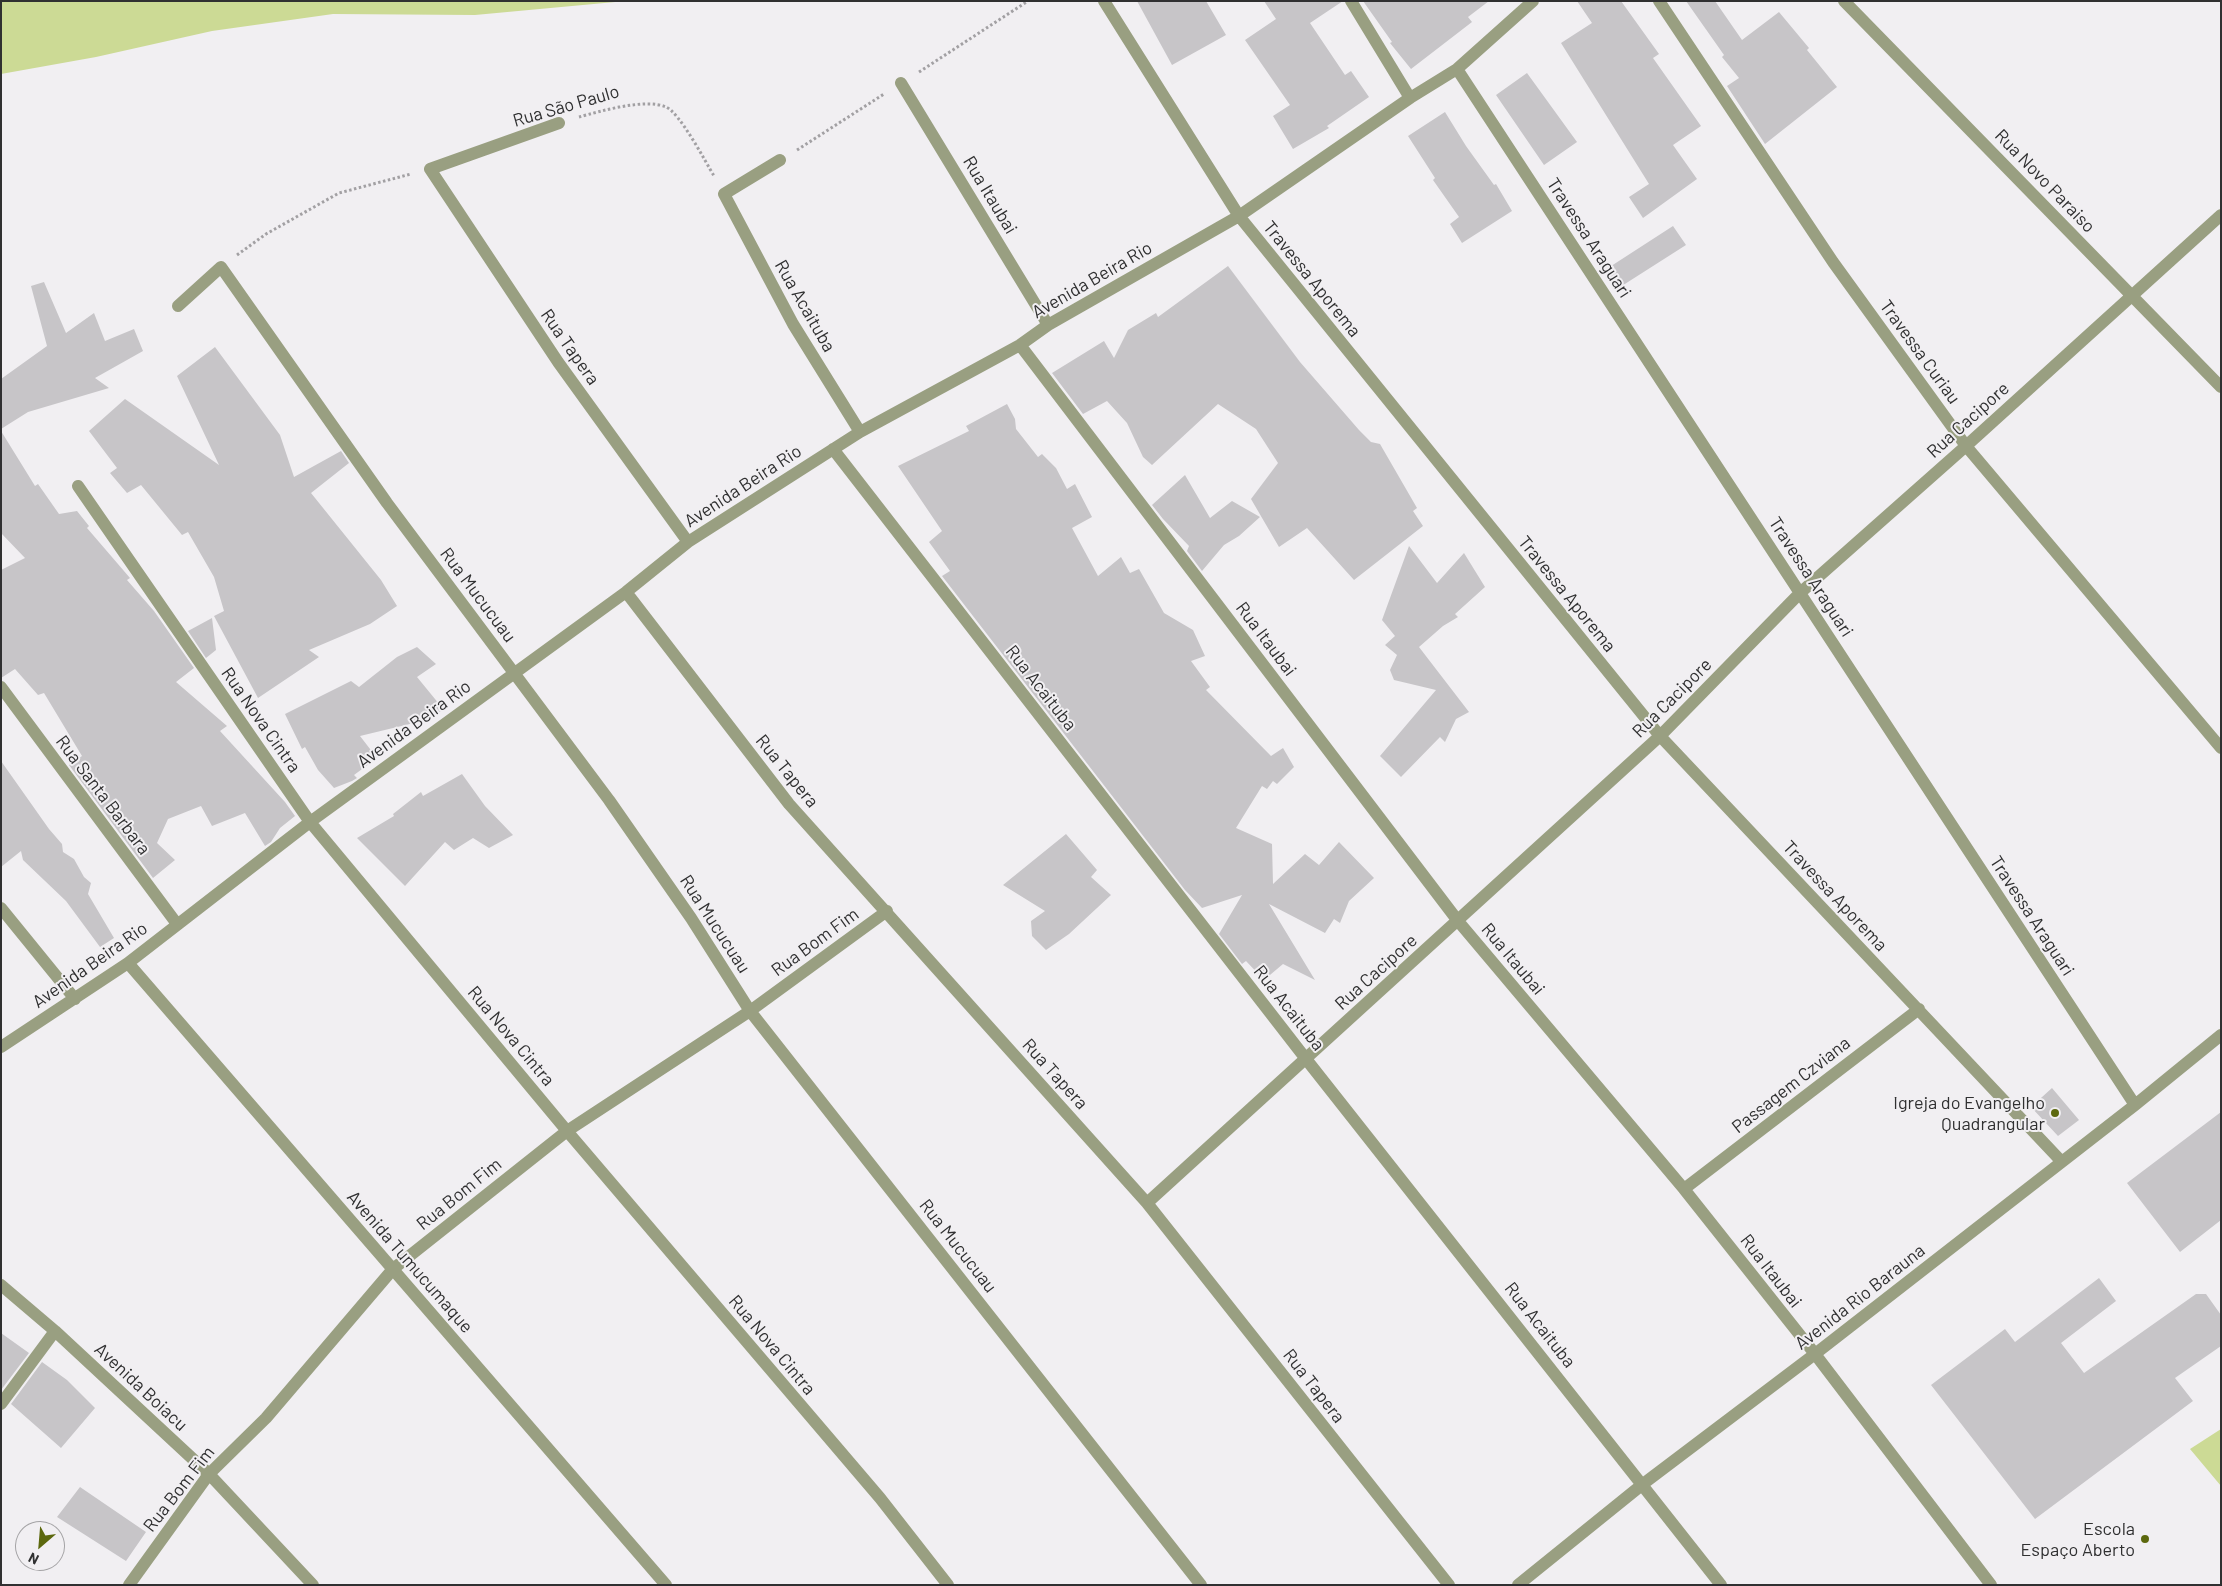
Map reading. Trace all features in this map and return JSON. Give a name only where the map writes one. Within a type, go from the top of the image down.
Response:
[{"type":"street","name":"Travessa Aporema","points":[[1104,1],[1238,216],[1660,736],[2062,1162]]},
{"type":"street","points":[[1351,1],[1410,98]]},
{"type":"street","name":"Avenida Beira Rio","points":[[1,1047],[128,963],[310,822],[626,592],[688,542],[860,432],[1020,344],[1048,325],[1238,216],[1410,98],[1457,69],[1533,1]]},
{"type":"street","name":"Travessa Curiau","points":[[1659,1],[1834,262],[1966,446],[2221,748]]},
{"type":"street","name":"Rua Novo Paraiso","points":[[1844,1],[2221,387]]},
{"type":"street","name":"Travessa Araguari","points":[[1457,69],[2135,1105]]},
{"type":"street","name":"Rua Itaubai","points":[[901,84],[1048,325]]},
{"type":"street","name":"Rua São Paulo","points":[[430,168],[559,123]]},
{"type":"street","points":[[724,194],[780,160]]},
{"type":"street","name":"Rua Tapera","points":[[430,168],[558,362],[688,542]]},
{"type":"street","name":"Rua Acaituba","points":[[724,194],[793,324],[860,432]]},
{"type":"street","name":"Rua Cacipore","points":[[1147,1203],[1660,736],[1800,593],[1966,446],[2221,215]]},
{"type":"street","points":[[178,306],[220,267]]},
{"type":"street","name":"Rua Mucucuau","points":[[220,267],[387,503],[609,800],[686,910],[750,1010],[1201,1585]]},
{"type":"street","name":"Rua Itaubai","points":[[1020,344],[1458,921],[1684,1189],[1815,1354],[1992,1585]]},
{"type":"street","name":"Rua Acaituba","points":[[833,449],[1306,1060],[1721,1585]]},
{"type":"street","name":"Rua Nova Cintra","points":[[78,486],[310,822],[567,1131],[880,1498],[948,1585]]},
{"type":"street","name":"Rua Tapera","points":[[626,592],[789,804],[1147,1203],[1449,1585]]},
{"type":"street","name":"Rua Santa Barbara","points":[[1,687],[177,924]]},
{"type":"street","points":[[1,908],[75,999]]},
{"type":"street","name":"Rua Bom Fim","points":[[129,1585],[209,1474],[266,1418],[393,1269],[567,1131],[750,1010],[887,911]]},
{"type":"street","name":"Avenida Tumucumaque","points":[[128,963],[666,1585]]},
{"type":"street","name":"Passagem Czviana","points":[[1684,1189],[1919,1009]]},
{"type":"street","name":"Avenida Rio Barauna","points":[[1518,1585],[1643,1484],[1815,1354],[2135,1105],[2221,1035]]},
{"type":"street","name":"Avenida Boiacu","points":[[1,1285],[55,1331],[209,1474],[313,1585]]},
{"type":"street","points":[[1,1404],[55,1331]]},
{"type":"path","points":[[780,160],[1028,1]]},
{"type":"path","name":"Rua São Paulo","points":[[559,123],[617,106],[653,105],[667,107],[678,116],[724,194]]},
{"type":"path","points":[[220,267],[266,234],[339,193],[430,168]]},
{"type":"green space","points":[[1,1],[626,1],[475,15],[333,14],[212,31],[96,57],[1,74]]},
{"type":"green space","points":[[2221,1429],[2221,1486],[2190,1449]]},
{"type":"building","points":[[1137,1],[1206,1],[1226,35],[1172,65]]},
{"type":"building","points":[[1264,1],[1343,1],[1310,23],[1345,75],[1351,71],[1369,97],[1327,126],[1329,128],[1293,149],[1273,116],[1290,105],[1245,40],[1276,19]]},
{"type":"building","points":[[1363,1],[1489,1],[1468,17],[1472,22],[1411,69],[1390,43],[1392,42]]},
{"type":"building","points":[[1577,1],[1621,1],[1659,54],[1653,58],[1701,126],[1673,145],[1697,179],[1643,218],[1629,197],[1649,184],[1561,43],[1592,23]]},
{"type":"building","points":[[1686,1],[1715,1],[1742,40],[1779,12],[1809,48],[1807,50],[1837,87],[1765,144],[1727,86],[1739,78],[1722,57],[1724,55]]},
{"type":"building","points":[[1527,73],[1577,142],[1544,165],[1496,95]]},
{"type":"building","points":[[1445,112],[1466,146],[1494,185],[1496,184],[1512,211],[1462,243],[1450,224],[1459,217],[1433,180],[1435,178],[1408,136]]},
{"type":"building","points":[[1673,226],[1686,245],[1617,289],[1605,270]]},
{"type":"building","points":[[1228,266],[1300,362],[1359,430],[1371,442],[1380,444],[1417,508],[1413,511],[1423,526],[1354,580],[1307,528],[1279,547],[1251,499],[1278,463],[1256,429],[1218,404],[1152,465],[1143,457],[1127,423],[1107,401],[1083,414],[1052,373],[1104,341],[1114,358],[1128,330],[1156,313],[1158,317]]},
{"type":"building","points":[[44,282],[66,333],[94,313],[105,341],[134,329],[143,351],[95,378],[109,388],[28,412],[1,429],[1,379],[47,346],[31,286]]},
{"type":"building","points":[[215,347],[280,435],[294,477],[341,451],[349,463],[311,493],[381,580],[397,606],[370,624],[309,650],[319,657],[258,698],[214,616],[224,611],[214,577],[188,532],[182,535],[141,485],[127,493],[110,473],[117,468],[89,431],[125,399],[219,465],[177,376]]},
{"type":"building","points":[[1007,404],[1015,419],[1016,429],[1038,457],[1042,454],[1056,468],[1067,489],[1075,484],[1092,517],[1072,528],[1098,576],[1121,557],[1130,573],[1139,569],[1164,613],[1193,630],[1205,656],[1191,661],[1210,687],[1206,690],[1271,756],[1283,748],[1294,767],[1277,784],[1273,781],[1267,789],[1262,786],[1236,828],[1272,844],[1273,884],[1305,854],[1319,865],[1339,842],[1374,878],[1349,901],[1340,923],[1334,919],[1325,933],[1269,904],[1315,980],[1283,964],[1264,980],[1246,961],[1242,964],[1219,934],[1242,895],[1202,908],[1185,890],[942,576],[950,571],[929,542],[942,531],[898,466],[969,431],[966,426]]},
{"type":"building","points":[[1,431],[35,486],[38,484],[59,514],[77,511],[89,526],[87,528],[130,578],[127,580],[154,611],[194,668],[176,682],[227,726],[220,731],[285,802],[295,816],[280,828],[271,842],[265,846],[245,813],[212,826],[201,806],[168,819],[157,843],[175,860],[153,878],[69,765],[82,756],[44,693],[38,695],[15,669],[1,678],[1,570],[25,558],[1,533]]},
{"type":"building","points":[[1185,475],[1210,518],[1232,501],[1260,517],[1239,536],[1224,545],[1202,571],[1187,551],[1189,546],[1152,505]]},
{"type":"building","points":[[1409,546],[1437,583],[1464,553],[1485,587],[1455,614],[1458,617],[1443,626],[1419,647],[1469,712],[1456,719],[1445,742],[1440,737],[1401,777],[1380,756],[1436,690],[1394,680],[1390,670],[1397,655],[1385,645],[1395,636],[1382,620]]},
{"type":"building","points":[[212,618],[216,650],[206,658],[188,631]]},
{"type":"building","points":[[417,647],[436,664],[417,677],[444,710],[422,721],[360,736],[377,758],[354,775],[357,778],[334,788],[318,770],[305,747],[302,749],[285,714],[351,681],[359,687],[397,657]]},
{"type":"building","points":[[1,761],[49,829],[62,844],[63,852],[74,859],[84,877],[91,883],[88,894],[114,938],[100,947],[66,901],[23,860],[21,851],[1,867]]},
{"type":"building","points":[[462,774],[485,806],[513,835],[489,848],[473,838],[454,850],[445,842],[405,886],[357,838],[394,816],[393,814],[421,792],[423,796]]},
{"type":"building","points":[[1066,834],[1097,870],[1091,877],[1111,895],[1069,934],[1046,950],[1032,936],[1031,921],[1045,911],[1003,885]]},
{"type":"building","name":"Igreja do Evangelho Quadrangular","points":[[2052,1088],[2079,1120],[2058,1136],[2031,1107]]},
{"type":"building","points":[[2221,1112],[2221,1220],[2180,1252],[2127,1183]]},
{"type":"building","points":[[2099,1278],[2116,1301],[2061,1343],[2084,1373],[2196,1294],[2206,1294],[2221,1315],[2221,1346],[2175,1378],[2193,1401],[2035,1519],[1931,1385],[2005,1329],[2015,1342]]},
{"type":"building","points":[[1,1333],[29,1353],[1,1390]]},
{"type":"building","points":[[42,1362],[67,1380],[95,1408],[61,1448],[11,1404]]},
{"type":"building","points":[[80,1487],[146,1532],[126,1561],[57,1517]]},
{"type":"place","name":"Igreja do Evangelho Quadrangular","points":[[2055,1113]]},
{"type":"place","name":"Escola Espaço Aberto","points":[[2145,1539]]}]
